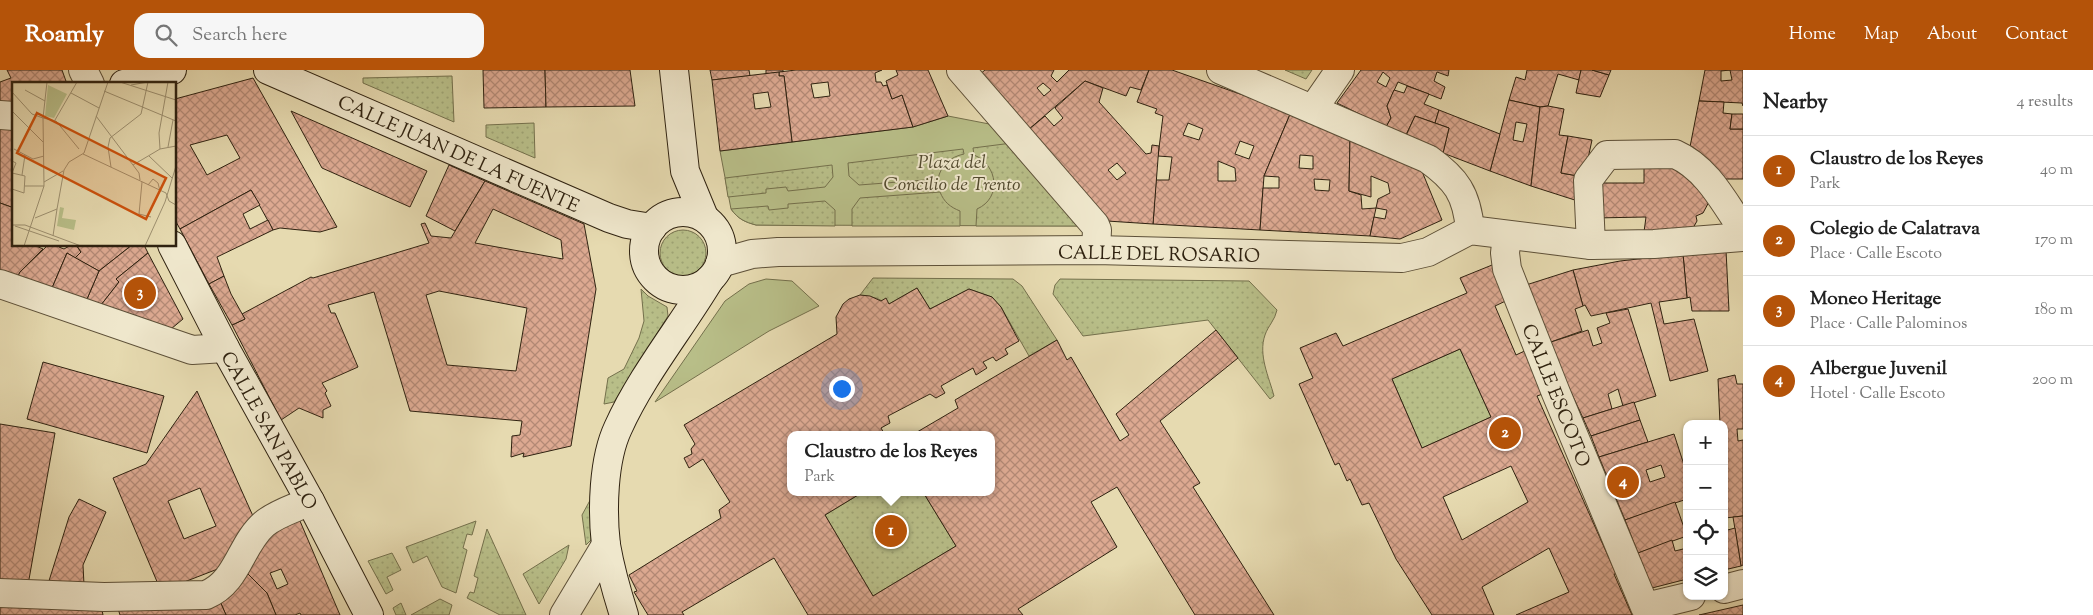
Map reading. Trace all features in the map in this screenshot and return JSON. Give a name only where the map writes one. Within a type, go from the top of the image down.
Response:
[{"type":"street","points":[[83,70],[89,82]]},
{"type":"street","points":[[131,82],[172,70]]},
{"type":"street","name":"CALLE JUAN DE LA FUENTE","points":[[268,70],[609,218],[627,224],[658,223]]},
{"type":"street","points":[[624,615],[606,545],[605,494],[608,462],[617,429],[633,398],[715,271],[722,254],[720,237],[716,229],[704,217],[685,171],[674,70]]},
{"type":"street","points":[[961,70],[1098,230],[1096,250]]},
{"type":"street","points":[[1221,70],[1428,158],[1448,174],[1462,194],[1468,212],[1470,230],[1591,245],[1654,244],[1743,237]]},
{"type":"street","points":[[1313,109],[1340,70]]},
{"type":"street","points":[[1591,245],[1588,180],[1607,155],[1675,154],[1688,161],[1716,188],[1743,230]]},
{"type":"street","points":[[685,171],[658,223],[648,235],[644,251],[648,267],[658,280],[680,290],[696,288],[715,271]]},
{"type":"street","points":[[658,223],[677,212],[691,212],[704,217]]},
{"type":"street","name":"CALLE DEL ROSARIO","points":[[715,271],[752,254],[778,252],[1096,250],[1402,258],[1428,252],[1470,230]]},
{"type":"street","name":"CALLE ESCOTO","points":[[1507,235],[1505,253],[1507,269],[1556,393],[1645,607],[1683,598]]},
{"type":"street","name":"CALLE SAN PABLO","points":[[173,246],[225,348],[310,501],[369,615]]},
{"type":"street","points":[[0,284],[192,350],[225,348]]},
{"type":"street","points":[[0,593],[106,606],[206,595],[218,590],[232,574],[246,547],[264,524],[310,501]]},
{"type":"street","points":[[564,615],[606,545]]},
{"type":"street","points":[[1728,587],[1743,584]]},
{"type":"green space","points":[[1285,70],[1312,70],[1306,79]]},
{"type":"green space","points":[[452,76],[454,122],[363,83],[363,78]]},
{"type":"green space","name":"Plaza del Concilio de Trento","points":[[948,116],[1010,128],[1082,226],[756,225],[742,220],[731,209],[720,151],[913,127]]},
{"type":"green space","points":[[534,123],[535,158],[486,137],[486,125]]},
{"type":"green space","points":[[1012,143],[1082,226],[976,226],[977,209],[985,204],[990,197],[994,182],[988,166],[974,155],[973,148]]},
{"type":"green space","points":[[963,149],[964,154],[950,160],[944,166],[938,179],[859,185],[849,176],[848,163]]},
{"type":"green space","points":[[832,165],[833,177],[825,187],[788,191],[786,187],[766,189],[766,193],[728,197],[725,178]]},
{"type":"green space","points":[[940,192],[948,204],[960,211],[960,226],[852,226],[852,209],[860,198]]},
{"type":"green space","points":[[825,201],[835,210],[835,226],[756,225],[742,220],[731,209],[768,206],[769,210],[788,208],[788,204]]},
{"type":"green space","points":[[679,230],[687,230],[696,234],[702,240],[706,253],[702,266],[696,272],[687,276],[679,276],[670,272],[664,266],[660,257],[660,249],[664,240],[670,234]]},
{"type":"green space","points":[[873,278],[1013,279],[1022,286],[1057,340],[1029,356],[1001,307],[992,297],[969,289],[930,309],[917,288],[889,304],[876,298],[860,295]]},
{"type":"green space","points":[[766,279],[792,281],[819,306],[769,331],[655,402],[725,301],[749,284]]},
{"type":"green space","points":[[1060,279],[1249,281],[1277,310],[1263,343],[1263,358],[1274,396],[1270,399],[1208,320],[1083,336],[1053,294],[1055,285]]},
{"type":"green space","points":[[641,289],[648,296],[667,307],[668,316],[614,402],[604,404],[608,378],[624,369],[639,338],[644,321]]},
{"type":"green space","points":[[1460,349],[1491,417],[1422,448],[1392,379]]},
{"type":"green space","points":[[594,493],[591,540],[586,545],[582,515]]},
{"type":"green space","points":[[856,496],[925,496],[956,546],[873,596],[825,515]]},
{"type":"green space","points":[[476,521],[472,535],[467,534],[463,548],[467,550],[456,593],[442,587],[427,556],[413,563],[406,547]]},
{"type":"green space","points":[[487,529],[526,615],[500,615],[467,598],[470,592],[474,593],[478,578],[474,576]]},
{"type":"green space","points":[[569,545],[566,559],[539,604],[523,574]]},
{"type":"green space","points":[[392,553],[401,570],[387,577],[393,590],[386,594],[368,561]]},
{"type":"green space","points":[[440,599],[452,605],[449,615],[411,615]]},
{"type":"green space","points":[[401,603],[406,615],[396,615],[393,608]]},
{"type":"building","points":[[7,70],[62,70],[66,82],[12,82],[12,109],[0,109],[0,82],[11,78]]},
{"type":"building","points":[[483,70],[545,70],[546,107],[484,108]]},
{"type":"building","points":[[545,70],[630,70],[635,106],[546,107]]},
{"type":"building","points":[[710,70],[749,70],[750,76],[712,80]]},
{"type":"building","points":[[766,70],[783,70],[783,72],[766,74]]},
{"type":"building","points":[[796,70],[882,70],[875,73],[876,82],[881,82],[883,86],[887,85],[892,99],[902,95],[913,127],[792,142],[784,76],[779,76],[779,72]],"holes":[[[828,82],[830,96],[814,98],[811,84]]]},
{"type":"building","points":[[896,70],[928,70],[948,116],[913,127],[902,95],[892,99],[886,81],[898,75]]},
{"type":"building","points":[[985,70],[1054,70],[1051,76],[1057,82],[1069,70],[1149,70],[1141,90],[1130,87],[1126,96],[1085,81],[1028,130],[979,75]],"holes":[[[1043,83],[1051,90],[1044,96],[1037,88]]]},
{"type":"building","points":[[1149,70],[1172,70],[1291,112],[1264,176],[1260,230],[1153,224],[1156,180],[1169,180],[1172,157],[1158,156],[1163,116],[1155,113],[1157,109],[1137,102]],"holes":[[[1188,123],[1203,129],[1199,140],[1183,135]],[[1240,141],[1254,146],[1249,159],[1235,154]],[[1218,161],[1235,168],[1236,181],[1218,181]]]},
{"type":"building","points":[[1361,70],[1449,70],[1448,76],[1437,72],[1434,81],[1445,87],[1441,99],[1398,82],[1387,106],[1391,118],[1386,127],[1337,103]],"holes":[[[1383,72],[1390,78],[1386,87],[1377,82]]]},
{"type":"building","points":[[1527,70],[1581,70],[1579,80],[1558,74],[1548,106],[1540,107],[1509,100],[1516,77],[1525,80]]},
{"type":"building","points":[[1581,70],[1592,70],[1609,75],[1600,97],[1576,93]]},
{"type":"building","points":[[1592,70],[1611,70],[1609,75]]},
{"type":"building","points":[[1705,70],[1730,70],[1743,70],[1743,106],[1742,103],[1699,101]],"holes":[[[1730,70],[1732,80],[1721,81],[1721,71]]]},
{"type":"building","points":[[779,72],[779,76],[784,76],[792,142],[720,151],[712,80]],"holes":[[[768,92],[771,107],[755,109],[753,94]]]},
{"type":"building","points":[[253,78],[337,227],[320,232],[280,228],[273,230],[251,190],[180,229],[176,222],[176,99]],"holes":[[[227,135],[240,158],[207,175],[190,145]]]},
{"type":"building","points":[[1085,81],[1103,88],[1099,102],[1146,154],[1151,153],[1152,145],[1159,146],[1153,224],[1107,221],[1028,130],[1045,116],[1054,126],[1063,118],[1055,108]],"holes":[[[1117,163],[1126,173],[1117,180],[1108,170]]]},
{"type":"building","points":[[1407,86],[1429,94],[1424,104],[1439,110],[1435,123],[1415,116],[1405,137],[1386,127],[1391,118],[1387,106],[1394,90],[1404,93]]},
{"type":"building","points":[[1509,100],[1540,107],[1531,186],[1490,171]],"holes":[[[1516,122],[1527,124],[1523,142],[1513,140]]]},
{"type":"building","points":[[1699,101],[1724,102],[1723,113],[1732,114],[1730,129],[1743,129],[1743,179],[1716,179],[1688,157]]},
{"type":"building","points":[[1548,106],[1564,109],[1559,135],[1568,136],[1561,173],[1584,177],[1581,202],[1531,186],[1540,107]]},
{"type":"building","points":[[1439,110],[1500,134],[1490,171],[1443,153],[1449,128],[1435,123]]},
{"type":"building","points":[[291,111],[427,171],[410,207],[322,168]]},
{"type":"building","points":[[1291,112],[1350,137],[1349,191],[1361,195],[1362,209],[1376,208],[1370,236],[1260,230],[1263,188],[1279,188],[1279,177],[1264,176]],"holes":[[[1300,155],[1313,156],[1313,169],[1299,168]],[[1314,179],[1330,180],[1329,191],[1315,190]]]},
{"type":"building","points":[[1732,114],[1743,114],[1743,129],[1730,129]]},
{"type":"building","points":[[1415,116],[1449,128],[1443,153],[1404,140]]},
{"type":"building","points":[[0,120],[12,122],[12,207],[0,203]]},
{"type":"building","points":[[1568,136],[1592,140],[1584,177],[1561,173]]},
{"type":"building","points":[[1350,137],[1419,164],[1442,220],[1400,239],[1370,236],[1374,217],[1385,219],[1387,210],[1376,208],[1378,199],[1390,193],[1388,183],[1371,176],[1371,197],[1349,191]]},
{"type":"building","points":[[1644,163],[1696,171],[1710,200],[1703,213],[1696,216],[1697,221],[1693,228],[1644,232],[1646,217],[1594,218],[1593,183],[1644,183]]},
{"type":"building","points":[[449,165],[485,181],[455,231],[426,216]]},
{"type":"building","points":[[485,181],[584,224],[596,289],[571,446],[523,457],[524,453],[511,457],[512,436],[520,435],[522,421],[410,411],[374,292],[328,305],[331,313],[335,313],[358,367],[322,383],[327,391],[325,393],[331,406],[323,410],[323,418],[299,408],[281,420],[232,325],[245,319],[242,314],[311,277],[313,278],[429,243],[421,224],[425,223],[431,236],[451,238]],"holes":[[[493,209],[561,240],[563,259],[475,243]],[[439,291],[527,308],[516,371],[447,365],[426,295]]]},
{"type":"building","points":[[251,190],[260,205],[243,214],[250,229],[268,220],[273,230],[217,257],[224,276],[209,284],[180,229]]},
{"type":"building","points":[[0,203],[12,207],[12,246],[36,246],[43,249],[18,276],[0,270]]},
{"type":"building","points":[[47,246],[60,246],[64,249],[69,246],[77,246],[81,252],[75,258],[67,253],[52,288],[18,276]]},
{"type":"building","points":[[77,246],[131,246],[99,271],[75,258],[81,252]]},
{"type":"building","points":[[131,246],[144,246],[148,253],[116,279],[119,282],[101,305],[87,299],[99,271]]},
{"type":"building","points":[[1726,250],[1729,311],[1692,311],[1690,297],[1687,298],[1683,254]]},
{"type":"building","points":[[67,253],[99,271],[87,299],[52,288]]},
{"type":"building","points":[[148,253],[183,319],[171,329],[101,305],[119,282],[116,279]]},
{"type":"building","points":[[1683,254],[1687,298],[1659,302],[1664,324],[1694,319],[1708,371],[1670,381],[1651,303],[1591,316],[1585,305],[1583,306],[1573,270],[1620,261]]},
{"type":"building","points":[[1497,263],[1512,298],[1495,306],[1516,355],[1531,348],[1551,391],[1537,396],[1616,574],[1614,574],[1632,615],[1516,615],[1569,592],[1549,548],[1482,587],[1494,615],[1432,615],[1396,559],[1369,503],[1362,505],[1350,479],[1347,481],[1339,463],[1335,465],[1299,384],[1313,378],[1300,348],[1336,333],[1343,346],[1467,293],[1460,278]],"holes":[[[1460,349],[1491,417],[1422,448],[1392,379]],[[1511,466],[1528,502],[1462,540],[1443,497]]]},
{"type":"building","points":[[1573,270],[1583,306],[1575,309],[1582,331],[1548,343],[1526,285]]},
{"type":"building","points":[[224,276],[231,294],[245,319],[232,325],[209,284]]},
{"type":"building","points":[[917,288],[930,309],[969,289],[992,297],[1001,307],[1019,341],[1005,349],[1008,354],[996,361],[993,357],[983,362],[987,368],[976,375],[973,368],[941,386],[945,393],[936,398],[930,394],[888,416],[890,423],[881,428],[883,431],[787,431],[787,496],[856,496],[825,515],[873,596],[956,546],[925,496],[995,496],[995,431],[919,431],[958,408],[955,400],[1057,340],[1067,360],[1071,357],[1120,441],[1129,435],[1116,414],[1216,330],[1238,358],[1160,421],[1200,483],[1193,487],[1274,615],[1195,615],[1117,487],[1091,502],[1117,547],[1018,609],[1023,615],[808,615],[774,558],[682,612],[684,615],[648,615],[634,592],[637,591],[629,575],[721,518],[719,510],[730,502],[703,459],[689,468],[684,458],[692,454],[691,449],[695,444],[684,425],[837,334],[836,317],[843,304],[849,299],[860,295],[870,296],[881,301],[886,298],[889,304]]},
{"type":"building","points":[[1628,309],[1656,396],[1623,406],[1618,389],[1608,394],[1612,409],[1583,418],[1548,343],[1588,330],[1593,346],[1602,343],[1597,328],[1610,323],[1606,313]]},
{"type":"building","points":[[43,362],[164,396],[147,453],[27,419]]},
{"type":"building","points":[[1735,375],[1737,384],[1743,384],[1743,429],[1737,429],[1738,441],[1743,440],[1743,516],[1728,518],[1728,420],[1720,420],[1718,379]]},
{"type":"building","points":[[197,391],[257,525],[228,565],[161,591],[113,478],[146,464]],"holes":[[[200,488],[216,526],[184,539],[168,501]]]},
{"type":"building","points":[[1634,402],[1640,420],[1591,436],[1583,418]]},
{"type":"building","points":[[1640,420],[1648,442],[1599,457],[1591,436]]},
{"type":"building","points":[[0,424],[55,433],[28,585],[0,580]]},
{"type":"building","points":[[1674,434],[1683,462],[1683,500],[1625,520],[1599,457]],"holes":[[[1661,465],[1665,477],[1650,482],[1646,470]]]},
{"type":"building","points":[[79,499],[106,512],[83,565],[84,585],[48,584],[69,517]]},
{"type":"building","points":[[1675,502],[1683,525],[1683,537],[1638,553],[1625,520]]},
{"type":"building","points":[[297,514],[340,615],[301,615],[300,613],[295,615],[276,615],[267,593],[244,570],[259,545]],"holes":[[[281,569],[288,584],[277,589],[270,573]]]},
{"type":"building","points":[[1743,516],[1743,565],[1741,566],[1733,517]]},
{"type":"building","points":[[1735,528],[1741,566],[1728,569],[1728,555],[1728,530]]},
{"type":"building","points":[[1672,540],[1675,551],[1683,549],[1683,580],[1652,588],[1638,553]]},
{"type":"building","points":[[244,570],[267,593],[276,615],[226,615],[219,599]]},
{"type":"building","points":[[219,599],[226,615],[120,615],[117,605]]},
{"type":"building","points":[[0,602],[101,605],[103,615],[0,615]]},
{"type":"building","points":[[1743,605],[1743,615],[1699,615]]},
{"type":"place","name":"Moneo Heritage","points":[[140,293]]},
{"type":"place","name":"Colegio de Calatrava","points":[[1505,433]]},
{"type":"place","name":"Albergue Juvenil","points":[[1623,482]]},
{"type":"place","name":"Claustro de los Reyes","points":[[891,531]]}]
